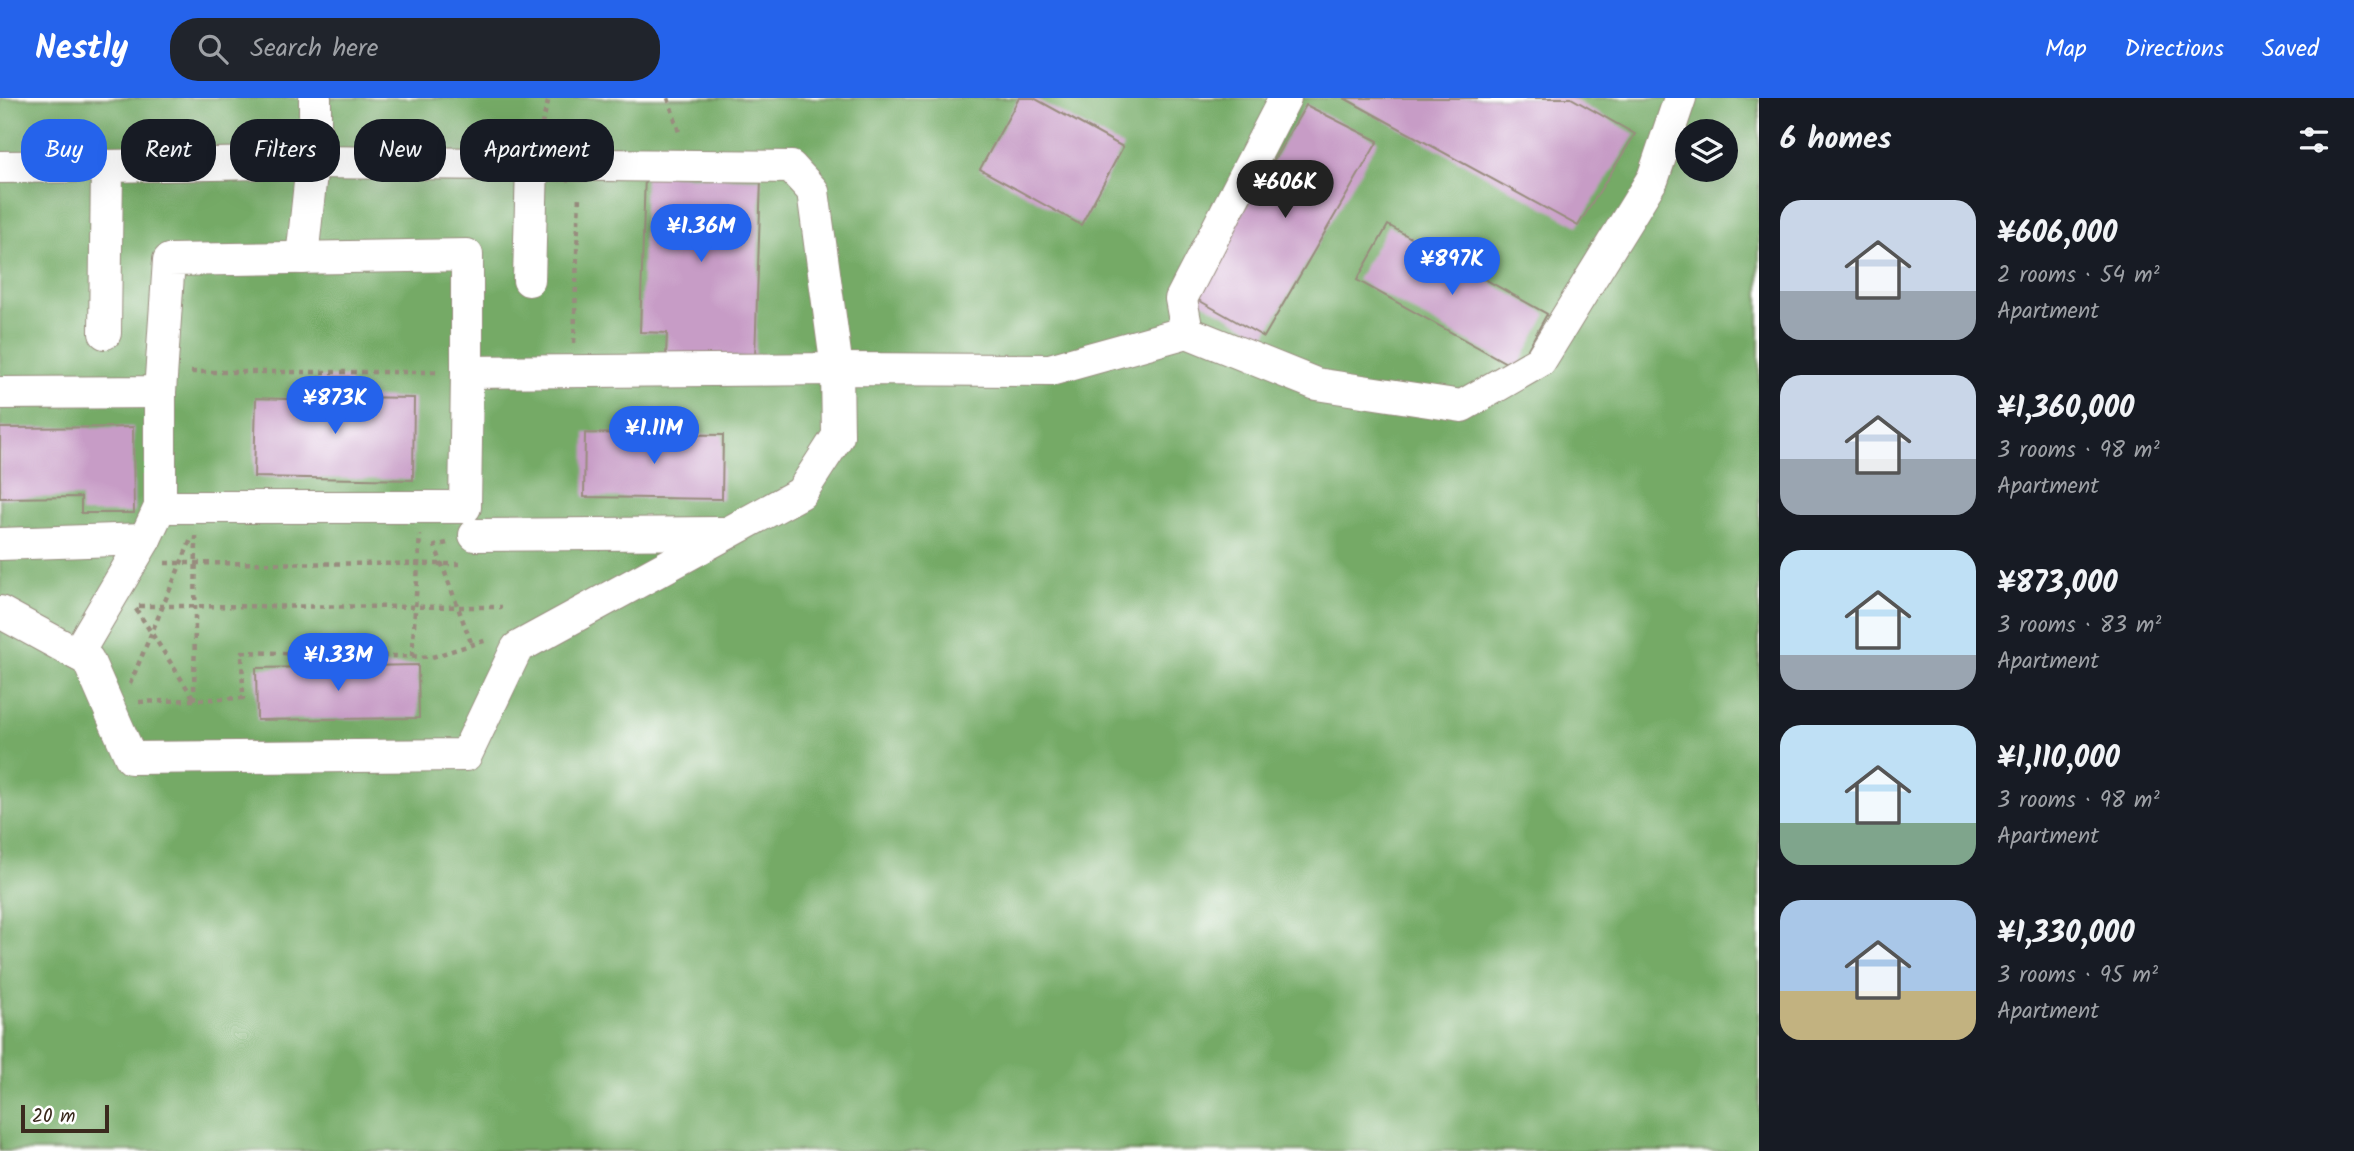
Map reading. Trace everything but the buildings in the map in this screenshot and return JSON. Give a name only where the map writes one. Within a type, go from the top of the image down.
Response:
[{"type":"street","points":[[314,119],[315,98]]},
{"type":"street","points":[[1186,332],[1181,299],[1285,98]]},
{"type":"street","points":[[467,372],[1050,370],[1186,332],[1316,384],[1462,406],[1540,361],[1653,178],[1680,98]]},
{"type":"street","points":[[340,162],[460,163]]},
{"type":"street","points":[[107,166],[230,164]]},
{"type":"street","points":[[0,612],[88,660],[114,703],[131,758],[466,755],[517,648],[801,493],[838,436],[837,369],[813,191],[791,167],[614,165]]},
{"type":"street","points":[[0,167],[21,167]]},
{"type":"street","points":[[105,333],[107,182]]},
{"type":"street","points":[[302,258],[311,182]]},
{"type":"street","points":[[529,280],[532,182]]},
{"type":"street","points":[[77,654],[138,551],[160,507],[161,382],[169,260],[467,255],[465,507],[160,507]]},
{"type":"street","points":[[0,393],[161,382]]},
{"type":"street","points":[[475,549],[727,533]]},
{"type":"street","points":[[0,544],[138,551]]},
{"type":"path","points":[[668,98],[690,166]]},
{"type":"path","points":[[574,348],[579,182]]},
{"type":"path","points":[[161,382],[467,372]]},
{"type":"path","points":[[412,656],[422,507]]},
{"type":"path","points":[[114,703],[153,635],[197,526],[194,700]]},
{"type":"path","points":[[472,645],[435,546],[475,549]]},
{"type":"path","points":[[138,551],[181,563],[442,564],[475,549]]},
{"type":"path","points":[[194,700],[134,606],[502,607]]},
{"type":"path","points":[[114,703],[243,698],[242,652],[432,657],[499,637]]},
{"type":"green space","points":[[0,98],[1759,98],[1759,1151],[0,1151]]}]
